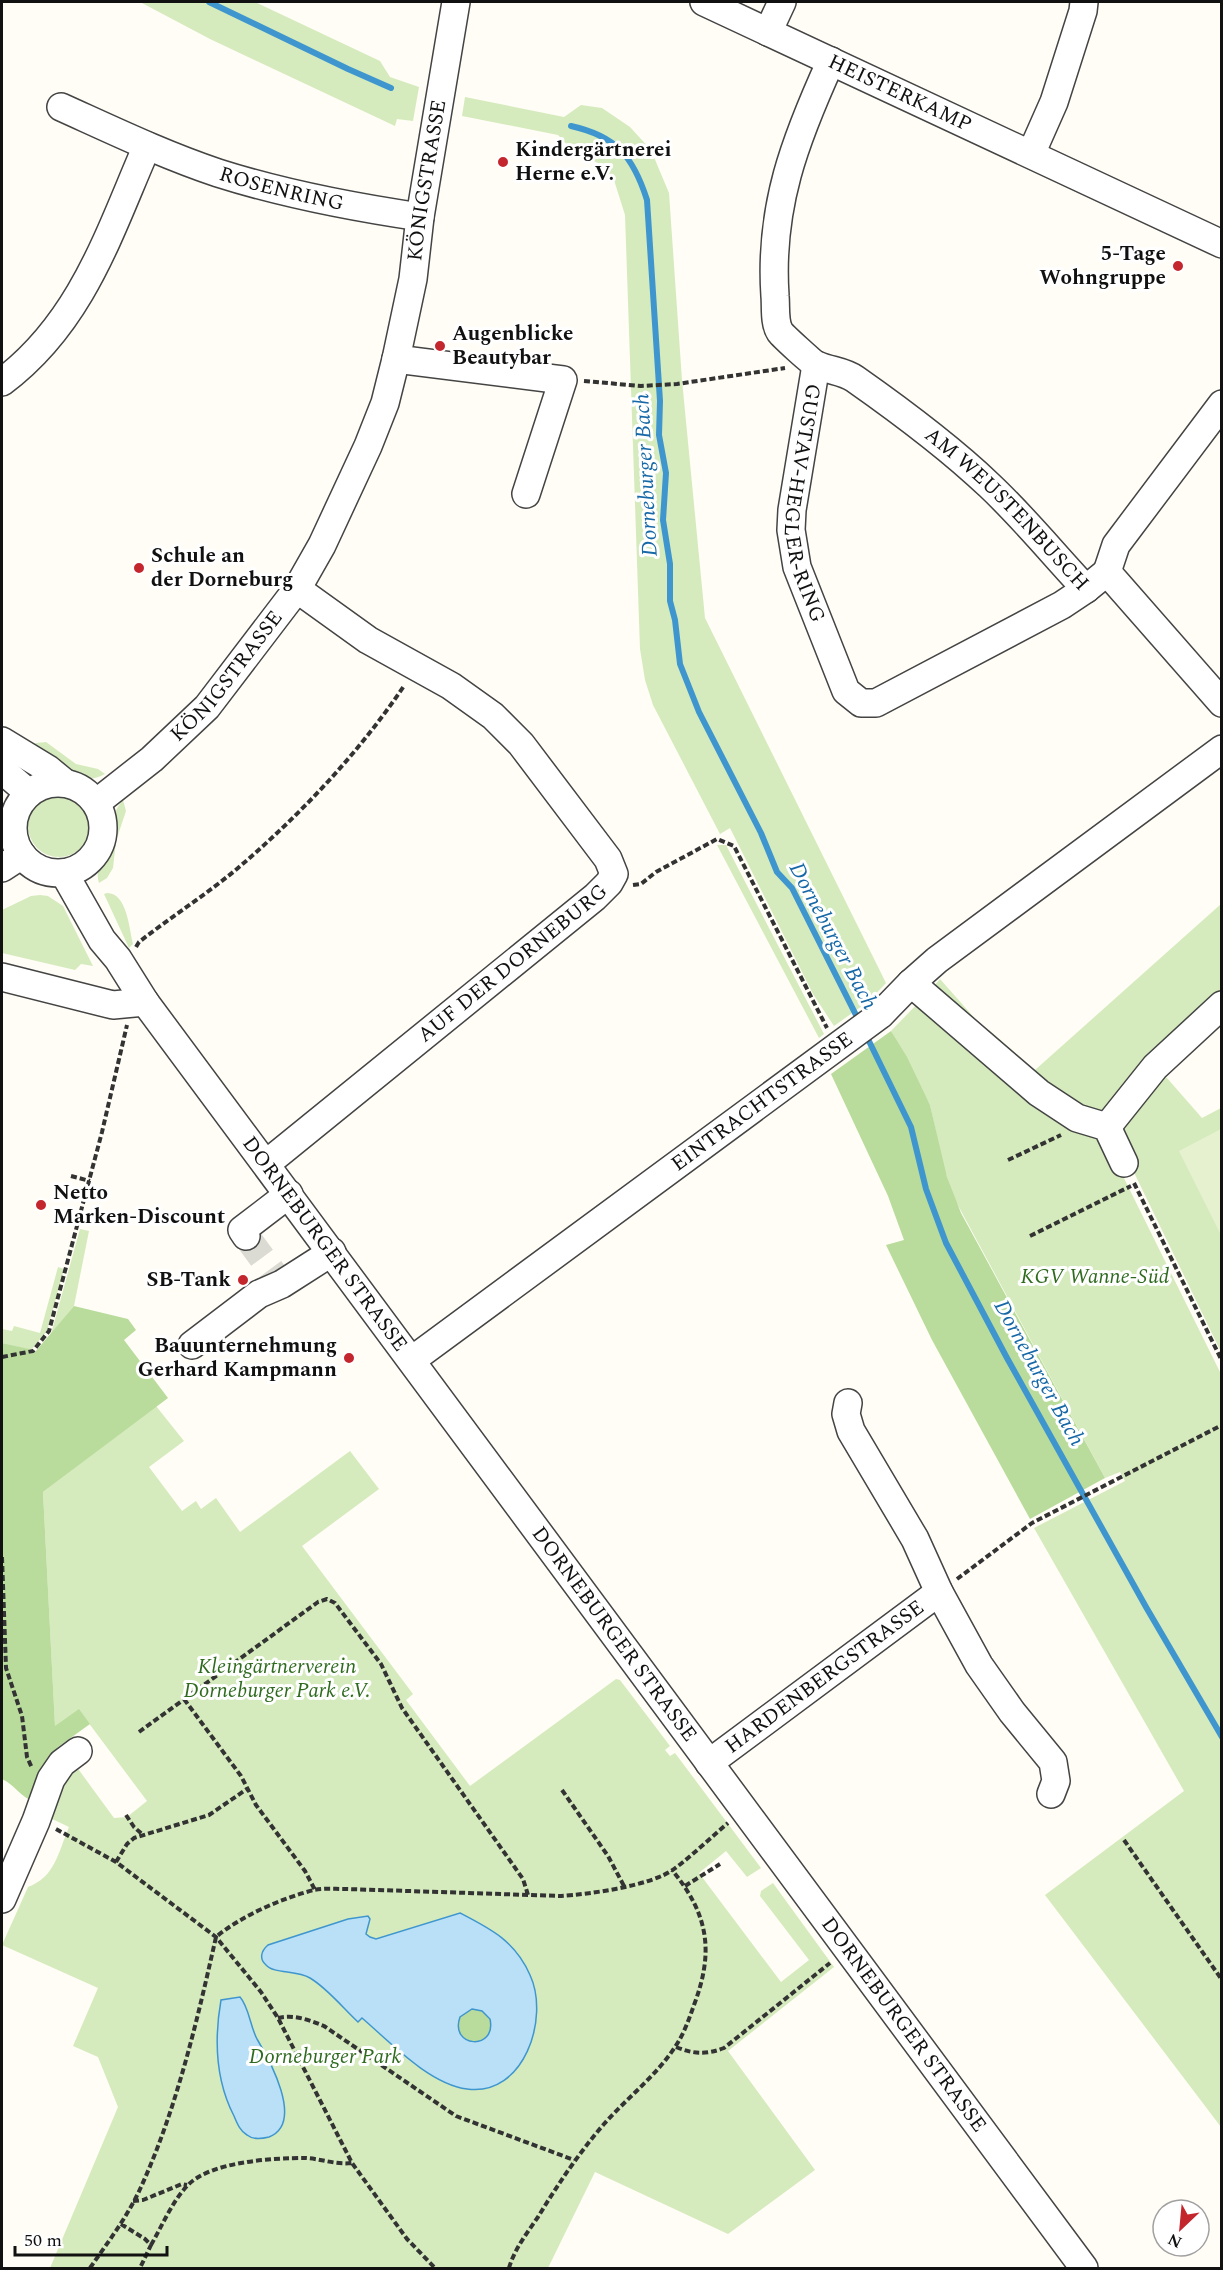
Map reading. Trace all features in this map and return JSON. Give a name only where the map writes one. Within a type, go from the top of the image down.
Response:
[{"type":"street","name":"KÖNIGSTRASSE","points":[[96,803],[152,759],[207,707],[297,589],[322,545],[368,446],[385,403],[413,279],[420,217],[456,2]]},
{"type":"street","name":"HEISTERKAMP","points":[[704,2],[1221,244]]},
{"type":"street","points":[[768,32],[782,2]]},
{"type":"street","points":[[1031,154],[1066,68],[1084,2]]},
{"type":"street","name":"GUSTAV-HEGLER-RING","points":[[831,61],[806,116],[789,162],[781,196],[774,252],[776,316],[780,332],[816,364],[794,492],[792,539],[797,567],[846,691],[861,703],[876,703],[1062,605],[1096,580]]},
{"type":"street","name":"ROSENRING","points":[[61,107],[147,146],[217,172],[326,201],[420,217]]},
{"type":"street","points":[[2,382],[51,335],[84,288],[147,146]]},
{"type":"street","points":[[396,359],[563,380],[526,494]]},
{"type":"street","name":"AM WEUSTENBUSCH","points":[[816,364],[849,375],[929,432],[1096,580],[1221,703]]},
{"type":"street","points":[[1096,580],[1122,537],[1221,404]]},
{"type":"street","name":"AUF DER DORNEBURG","points":[[266,1164],[595,897],[612,878],[613,869],[608,859],[521,744],[493,716],[466,695],[368,640],[297,589]]},
{"type":"street","points":[[2,741],[48,769],[65,783]]},
{"type":"street","name":"EINTRACHTSTRASSE","points":[[412,1360],[880,1015],[937,960],[1221,749]]},
{"type":"street","points":[[2,770],[29,793]]},
{"type":"street","points":[[65,783],[88,793],[96,803],[101,812],[103,834],[95,855],[75,868],[52,873],[40,869],[9,848],[16,810],[29,793],[40,786],[65,783]]},
{"type":"street","name":"DORNEBURGER STRASSE","points":[[75,868],[95,890],[113,936],[117,959],[137,1002],[289,1194],[1084,2268]]},
{"type":"street","points":[[2,977],[113,1005],[137,1002]]},
{"type":"street","points":[[911,983],[1020,1079],[1077,1118],[1107,1127],[1129,1174]]},
{"type":"street","points":[[1107,1127],[1155,1067],[1221,1005]]},
{"type":"street","points":[[246,1236],[242,1230],[289,1194]]},
{"type":"street","points":[[192,1345],[259,1294],[332,1252]]},
{"type":"street","name":"HARDENBERGSTRASSE","points":[[848,1403],[846,1414],[851,1431],[915,1539],[939,1592],[979,1665],[1012,1712],[1053,1762],[1056,1781],[1051,1794]]},
{"type":"street","name":"HARDENBERGSTRASSE","points":[[710,1763],[939,1592]]},
{"type":"street","points":[[2,1899],[38,1816],[51,1779],[62,1763],[78,1751]]},
{"type":"path","points":[[563,380],[641,386],[677,384],[768,369],[816,364]]},
{"type":"path","points":[[117,959],[135,948],[139,942],[236,869],[314,797],[338,772],[370,732],[416,668]]},
{"type":"path","points":[[612,878],[634,885],[641,884],[656,872],[717,839],[734,846],[837,1047]]},
{"type":"path","points":[[2,1357],[33,1351],[49,1331],[90,1181],[129,1020],[137,1002]]},
{"type":"path","points":[[1008,1160],[1067,1132],[1077,1118]]},
{"type":"path","points":[[1030,1236],[1129,1174],[1221,1361]]},
{"type":"path","points":[[71,1176],[90,1181]]},
{"type":"path","points":[[939,1592],[1032,1523],[1221,1425]]},
{"type":"path","points":[[2,1557],[6,1668],[22,1716],[27,1757],[33,1768],[51,1779]]},
{"type":"path","points":[[139,1732],[318,1602],[327,1599],[335,1604],[381,1664],[402,1708],[523,1879],[528,1895]]},
{"type":"path","points":[[184,1699],[242,1776],[256,1805],[306,1871],[315,1890]]},
{"type":"path","points":[[116,1862],[127,1844],[143,1835],[209,1815],[247,1788]]},
{"type":"path","points":[[562,1790],[608,1856],[624,1886]]},
{"type":"path","points":[[90,2268],[121,2224],[158,2145],[201,2005],[216,1937],[230,1925],[253,1913],[315,1890],[368,1889],[584,1895],[654,1878],[672,1870],[744,1810]]},
{"type":"path","points":[[126,1815],[143,1835]]},
{"type":"path","points":[[38,1816],[116,1862],[216,1937],[261,1992],[278,2018],[352,2163],[400,2231],[435,2268]]},
{"type":"path","points":[[1124,1840],[1221,1980]]},
{"type":"path","points":[[685,1886],[720,1864]]},
{"type":"path","points":[[509,2268],[520,2243],[574,2160],[676,2047],[688,2023],[705,1969],[707,1946],[704,1926],[685,1886],[672,1870]]},
{"type":"path","points":[[676,2047],[689,2053],[700,2054],[724,2049],[847,1950]]},
{"type":"path","points":[[278,2018],[288,2016],[324,2026],[456,2116],[574,2160]]},
{"type":"path","points":[[140,2268],[187,2185],[209,2173],[239,2163],[270,2158],[310,2158],[339,2164],[352,2163]]},
{"type":"path","points":[[133,2201],[143,2200],[182,2184],[187,2185]]},
{"type":"path","points":[[121,2224],[151,2245]]},
{"type":"green space","points":[[140,2],[255,2],[380,61],[390,77],[419,87],[413,121],[397,119],[395,126],[210,39]]},
{"type":"green space","points":[[465,97],[564,117],[581,105],[602,108],[630,127],[651,150],[669,193],[682,380],[705,618],[886,983],[869,1001],[834,1026],[813,994],[730,828],[720,834],[653,705],[645,680],[640,649],[625,215],[614,180],[598,163],[573,151],[558,135],[462,116]]},
{"type":"green space","points":[[46,742],[76,764],[98,769],[105,774],[95,778],[85,778],[66,772],[32,745]]},
{"type":"green space","points":[[53,795],[65,795],[81,804],[88,814],[90,826],[88,838],[81,848],[65,857],[53,857],[42,852],[33,843],[28,832],[28,820],[33,809],[42,800]]},
{"type":"green space","points":[[123,800],[126,811],[116,841],[113,868],[107,878],[99,883],[99,866],[109,841],[115,815]]},
{"type":"green space","points":[[717,845],[726,845],[824,1034],[819,1038]]},
{"type":"green space","points":[[107,893],[119,899],[126,912],[133,944],[129,948],[104,894]]},
{"type":"green space","points":[[31,896],[48,896],[63,906],[93,966],[81,964],[75,970],[2,953],[2,910]]},
{"type":"green space","points":[[1221,904],[1221,999],[1111,1110],[1089,1115],[929,992],[940,979],[986,1031],[989,1030],[1035,1070]]},
{"type":"green space","name":"KGV Wanne-Süd","points":[[922,999],[1099,1137],[1110,1150],[1221,1374],[1221,2127],[1045,1895],[1184,1791],[1034,1528],[1125,1481],[1120,1472],[1105,1478],[954,1198],[944,1168],[930,1105],[891,1031]]},
{"type":"green space","points":[[891,1031],[907,1057],[930,1105],[947,1177],[961,1213],[1105,1478],[1030,1519],[932,1340],[886,1245],[904,1240],[888,1196],[831,1074]]},
{"type":"green space","points":[[1160,1070],[1202,1118],[1221,1108],[1221,1352],[1127,1158],[1124,1133],[1126,1124]]},
{"type":"green space","points":[[1221,1129],[1221,1235],[1179,1151]]},
{"type":"green space","points":[[80,1229],[89,1231],[74,1306],[51,1334]]},
{"type":"green space","points":[[58,1267],[64,1269],[47,1331],[31,1350],[2,1343],[2,1329],[12,1331],[14,1326],[40,1333]]},
{"type":"green space","points":[[74,1306],[128,1319],[136,1330],[124,1340],[168,1398],[43,1492],[55,1726],[79,1709],[90,1724],[58,1747],[43,1772],[35,1802],[26,1798],[2,1779],[2,1343],[29,1349],[29,1354],[35,1352]]},
{"type":"green space","name":"Dorneburger Park","points":[[156,1406],[184,1441],[149,1467],[182,1511],[196,1501],[201,1509],[216,1498],[240,1532],[350,1451],[379,1489],[302,1546],[413,1694],[406,1700],[470,1786],[616,1679],[620,1680],[670,1746],[665,1750],[670,1756],[675,1753],[761,1868],[747,1877],[726,1851],[699,1873],[781,1982],[809,1960],[760,1896],[761,1891],[773,1883],[834,1967],[728,2051],[815,2170],[728,2234],[595,2172],[548,2268],[50,2268],[118,2107],[98,2057],[73,2046],[98,1988],[2,1945],[28,1887],[37,1883],[50,1870],[69,1827],[46,1816],[61,1774],[76,1766],[114,1818],[127,1817],[147,1801],[79,1710],[55,1727],[43,1492]]},
{"type":"green space","points":[[475,2008],[487,2013],[492,2025],[487,2037],[475,2042],[463,2037],[458,2025],[463,2013]]},
{"type":"water","points":[[460,1913],[501,1937],[517,1953],[530,1975],[537,2012],[534,2032],[527,2051],[517,2068],[504,2081],[487,2088],[467,2089],[438,2079],[411,2061],[362,2018],[358,2022],[316,1982],[298,1974],[270,1968],[262,1958],[262,1952],[268,1945],[348,1919],[368,1916],[370,1919],[366,1934],[376,1939]],"holes":[[[472,2009],[482,2011],[490,2019],[487,2037],[481,2041],[467,2040],[461,2035],[458,2027],[460,2017]]]},
{"type":"water","points":[[240,1997],[255,2034],[276,2075],[284,2105],[284,2119],[279,2130],[269,2137],[257,2139],[245,2133],[238,2124],[223,2088],[218,2059],[217,2030],[221,2000]]},
{"type":"waterway","name":"Dorneburger Bach","points":[[209,2],[391,88]]},
{"type":"waterway","name":"Dorneburger Bach","points":[[571,126],[600,136],[621,150],[636,171],[647,200],[660,401],[659,435],[666,473],[663,520],[670,564],[670,601],[675,620],[680,664],[699,712],[761,833],[777,872],[792,888],[860,1023]]},
{"type":"waterway","name":"Dorneburger Bach","points":[[866,1035],[911,1127],[926,1189],[946,1243],[1007,1358],[1146,1607],[1222,1737]]},
{"type":"tunnel","points":[[246,1236],[277,1278]]},
{"type":"place","name":"Kindergärtnerei Herne e.V.","points":[[503,162]]},
{"type":"place","name":"5-Tage Wohngruppe","points":[[1178,266]]},
{"type":"place","name":"Augenblicke Beautybar","points":[[440,346]]},
{"type":"place","name":"Schule an der Dorneburg","points":[[139,568]]},
{"type":"place","name":"Netto Marken-Discount","points":[[41,1205]]},
{"type":"place","name":"SB-Tank","points":[[243,1280]]},
{"type":"place","name":"Bauunternehmung Gerhard Kampmann","points":[[349,1358]]},
{"type":"park label","name":"Kleingärtnerverein Dorneburger Park e.V.","points":[[277,1679]]}]
